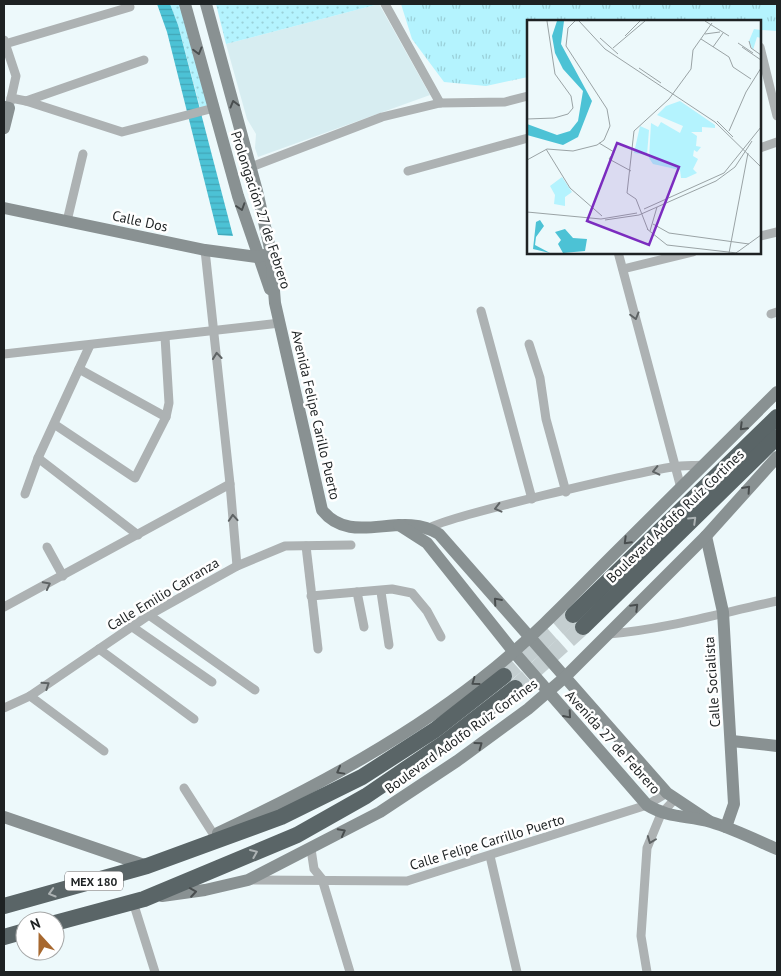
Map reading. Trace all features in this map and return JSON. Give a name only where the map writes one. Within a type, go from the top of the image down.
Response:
[{"type":"highway","name":"Boulevard Adolfo Ruíz Cortines","points":[[777,417],[578,621],[777,437]]},
{"type":"highway","points":[[139,901],[297,835],[366,796],[444,742],[510,682],[362,778],[281,817],[182,852]]},
{"type":"highway","name":"MEX 180","points":[[4,906],[147,866],[182,852]]},
{"type":"highway","name":"MEX 180","points":[[65,920],[139,901]]},
{"type":"main road","name":"Prolongación 27 de Febrero","points":[[185,4],[238,196],[257,257],[275,303]]},
{"type":"main road","name":"Prolongación 27 de Febrero","points":[[206,4],[251,167],[271,254],[275,303]]},
{"type":"main road","points":[[4,128],[8,104]]},
{"type":"main road","name":"Calle Dos","points":[[4,208],[205,250],[257,257],[271,254]]},
{"type":"main road","name":"Avenida Felipe Carillo Puerto","points":[[275,303],[322,510],[330,521],[351,528],[399,525],[438,534],[529,637]]},
{"type":"main road","points":[[182,852],[290,799],[363,758],[428,717],[495,668],[529,637],[777,392]]},
{"type":"main road","name":"Boulevard Adolfo Ruiz Cortines","points":[[139,901],[205,890],[248,880],[380,812],[457,761],[564,678],[706,536],[777,457]]},
{"type":"main road","name":"Avenida Felipe Carillo Puerto","points":[[424,532],[513,651]]},
{"type":"main road","name":"Calle Socialista","points":[[706,536],[723,612],[732,741],[734,804],[726,827]]},
{"type":"main road","name":"Avenida 27 de Febrero","points":[[529,637],[671,796],[709,821]]},
{"type":"main road","name":"Avenida 27 de Febrero","points":[[513,651],[647,805],[661,814],[709,821],[777,849]]},
{"type":"main road","points":[[732,741],[777,746]]},
{"type":"main road","points":[[4,817],[147,866]]},
{"type":"street","points":[[385,4],[440,103]]},
{"type":"street","points":[[130,7],[4,42],[16,76],[8,104],[26,101],[144,60]]},
{"type":"street","points":[[761,50],[777,116]]},
{"type":"street","points":[[251,167],[382,117],[440,103],[505,102],[527,96]]},
{"type":"street","points":[[26,101],[122,132],[214,108]]},
{"type":"street","points":[[408,171],[527,138]]},
{"type":"street","points":[[761,148],[777,142]]},
{"type":"street","points":[[68,221],[83,154]]},
{"type":"street","points":[[761,236],[777,232]]},
{"type":"street","points":[[205,250],[215,330],[237,566]]},
{"type":"street","points":[[619,254],[681,488]]},
{"type":"street","points":[[623,269],[685,254]]},
{"type":"street","points":[[481,311],[532,500]]},
{"type":"street","points":[[4,354],[280,323]]},
{"type":"street","points":[[54,424],[135,478],[166,417],[169,403],[165,337]]},
{"type":"street","points":[[529,344],[540,378],[546,419],[566,492]]},
{"type":"street","points":[[25,494],[38,458],[90,345]]},
{"type":"street","points":[[79,369],[166,417]]},
{"type":"street","points":[[38,458],[138,535]]},
{"type":"street","points":[[424,532],[443,522],[674,466],[704,465]]},
{"type":"street","points":[[4,607],[230,484]]},
{"type":"street","name":"Calle Emilio Carranza","points":[[4,708],[30,696],[149,615],[237,566],[285,546],[351,545]]},
{"type":"street","points":[[306,546],[318,649]]},
{"type":"street","points":[[47,547],[63,576]]},
{"type":"street","points":[[311,596],[401,590],[416,595],[441,637]]},
{"type":"street","points":[[357,592],[364,627]]},
{"type":"street","points":[[381,592],[389,645]]},
{"type":"street","points":[[609,634],[650,630],[777,601]]},
{"type":"street","points":[[149,615],[256,690]]},
{"type":"street","points":[[131,626],[212,682]]},
{"type":"street","points":[[99,648],[194,719]]},
{"type":"street","points":[[30,696],[104,751]]},
{"type":"street","points":[[184,788],[214,835]]},
{"type":"street","points":[[647,972],[641,936],[647,848],[661,814],[671,796]]},
{"type":"street","name":"Calle Felipe Carrillo Puerto","points":[[248,880],[407,881],[490,856],[671,796]]},
{"type":"street","points":[[311,849],[314,869],[322,880],[350,972]]},
{"type":"street","points":[[490,856],[517,972]]},
{"type":"street","points":[[139,901],[155,972]]},
{"type":"shaded area","points":[[157,4],[170,4],[178,25],[233,236],[218,235],[167,32]]},
{"type":"shaded area","points":[[379,4],[430,95],[258,157],[255,148],[256,134],[247,119],[226,44]]},
{"type":"green space","points":[[170,4],[185,4],[214,108],[201,111],[178,25]]},
{"type":"green space","points":[[216,4],[379,4],[226,44]]},
{"type":"green space","points":[[401,4],[777,4],[777,31],[761,30],[761,20],[527,20],[527,77],[486,86],[444,82],[412,39]]},
{"type":"tunnel","points":[[504,676],[573,615]]},
{"type":"tunnel","points":[[515,688],[583,627]]}]
